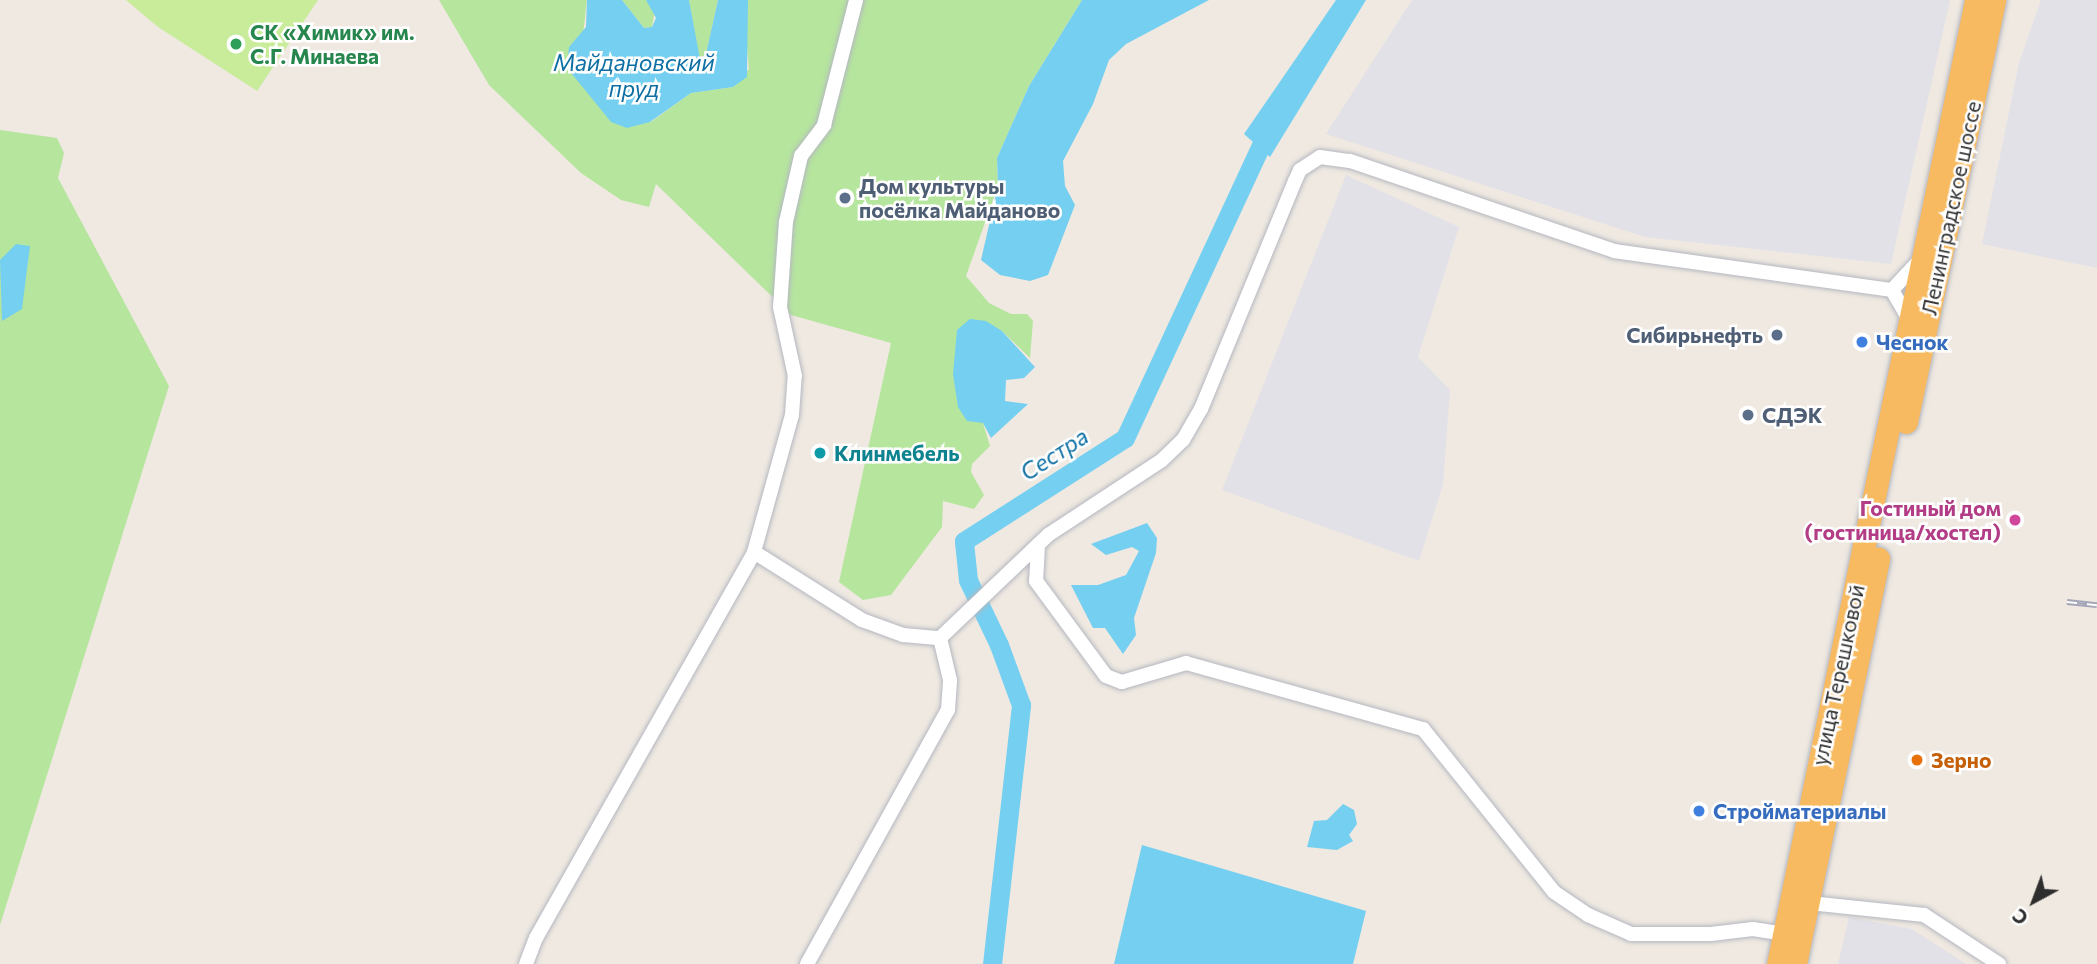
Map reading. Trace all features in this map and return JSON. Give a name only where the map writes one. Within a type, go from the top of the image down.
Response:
[{"type":"highway","name":"Ленинградское шоссе","points":[[1865,550],[1922,255],[1976,0]]},
{"type":"highway","name":"Ленинградское шоссе","points":[[1858,663],[1994,0]]},
{"type":"highway","name":"улица Терешковой","points":[[1778,964],[1792,935],[1799,902],[1865,550]]},
{"type":"highway","name":"улица Терешковой","points":[[1799,902],[1858,663]]},
{"type":"highway","name":"улица Терешковой","points":[[1792,935],[1795,964]]},
{"type":"street","points":[[526,964],[536,938],[754,552],[792,415],[795,376],[780,307],[786,222],[801,156],[824,125],[856,0]]},
{"type":"street","points":[[754,552],[862,620],[903,635],[940,638],[1035,548],[1162,460],[1183,440],[1201,408],[1300,170],[1320,157],[1350,161],[1615,251],[1892,290],[1905,306],[1910,322]]},
{"type":"street","points":[[1892,290],[1911,274],[1922,255]]},
{"type":"street","points":[[1035,548],[1036,581],[1106,676],[1122,682],[1186,663],[1423,729],[1547,884],[1588,915],[1631,934],[1711,934],[1753,929],[1792,935]]},
{"type":"street","points":[[807,964],[948,710],[950,680],[940,638]]},
{"type":"street","points":[[1799,902],[1924,915],[2000,964]]},
{"type":"shaded area","points":[[1412,0],[1950,0],[1891,264],[1645,237],[1326,134]]},
{"type":"shaded area","points":[[2041,0],[2097,0],[2097,268],[1982,244],[2019,63]]},
{"type":"shaded area","points":[[1346,175],[1459,227],[1418,357],[1450,390],[1443,484],[1419,561],[1222,490]]},
{"type":"shaded area","points":[[1849,917],[1912,929],[1966,964],[1838,964]]},
{"type":"green space","name":"СК «Химик» им. С.Г. Минаева","points":[[126,0],[318,0],[257,91],[158,27]]},
{"type":"green space","points":[[439,0],[587,0],[583,35],[569,48],[651,122],[691,93],[733,87],[749,69],[744,13],[748,0],[1082,0],[1029,86],[997,158],[998,186],[966,276],[989,303],[1011,314],[1027,314],[1033,321],[1030,358],[1002,331],[983,423],[990,446],[972,464],[971,472],[984,495],[974,509],[943,501],[942,527],[891,595],[863,600],[839,582],[891,343],[791,315],[656,184],[649,207],[621,200],[581,173],[489,85]]},
{"type":"green space","points":[[622,0],[646,0],[655,10],[652,27],[644,28]]},
{"type":"green space","points":[[689,0],[718,0],[706,55],[699,59]]},
{"type":"green space","points":[[0,130],[57,138],[64,153],[58,178],[169,386],[0,925]]},
{"type":"water","name":"Майдановский пруд","points":[[587,0],[622,0],[644,28],[652,27],[656,18],[646,0],[689,0],[700,59],[706,54],[718,0],[748,0],[747,77],[733,87],[691,93],[650,122],[627,128],[611,122],[572,74],[568,56],[569,47],[586,27]]},
{"type":"water","points":[[1082,0],[1209,0],[1126,44],[1109,60],[1093,104],[1063,161],[1065,186],[1075,205],[1048,275],[1030,281],[1000,275],[981,260],[998,186],[997,158],[1029,86]]},
{"type":"water","points":[[1336,0],[1366,0],[1270,157],[1244,134]]},
{"type":"water","points":[[16,244],[30,246],[22,309],[2,321],[0,260]]},
{"type":"water","points":[[970,319],[986,321],[1002,331],[1035,367],[1024,378],[1006,380],[1005,401],[1028,404],[991,438],[983,423],[967,421],[958,407],[953,374],[957,330]]},
{"type":"water","points":[[1147,523],[1157,538],[1156,553],[1134,618],[1136,635],[1123,654],[1105,628],[1093,628],[1071,585],[1098,585],[1126,575],[1139,551],[1132,547],[1106,555],[1091,544]]},
{"type":"water","points":[[1343,804],[1354,810],[1357,824],[1349,835],[1353,841],[1337,850],[1307,847],[1314,821],[1327,820]]},
{"type":"water","points":[[1142,845],[1366,911],[1353,964],[1114,964]]},
{"type":"waterway","name":"Сестра","points":[[992,964],[1021,705],[999,645],[968,580],[964,541],[1125,438],[1271,124]]},
{"type":"railway","points":[[2067,602],[2097,605]]},
{"type":"place","name":"СК «Химик» им. С.Г. Минаева","points":[[236,44]]},
{"type":"place","name":"Дом культуры посёлка Майданово","points":[[845,198]]},
{"type":"place","name":"Сибирьнефть","points":[[1777,335]]},
{"type":"place","name":"Чеснок","points":[[1862,342]]},
{"type":"place","name":"СДЭК","points":[[1748,415]]},
{"type":"place","name":"Клинмебель","points":[[820,453]]},
{"type":"place","name":"Гостиный дом (гостиница/хостел)","points":[[2015,520]]},
{"type":"place","name":"Зерно","points":[[1917,760]]},
{"type":"place","name":"Стройматериалы","points":[[1699,811]]}]
